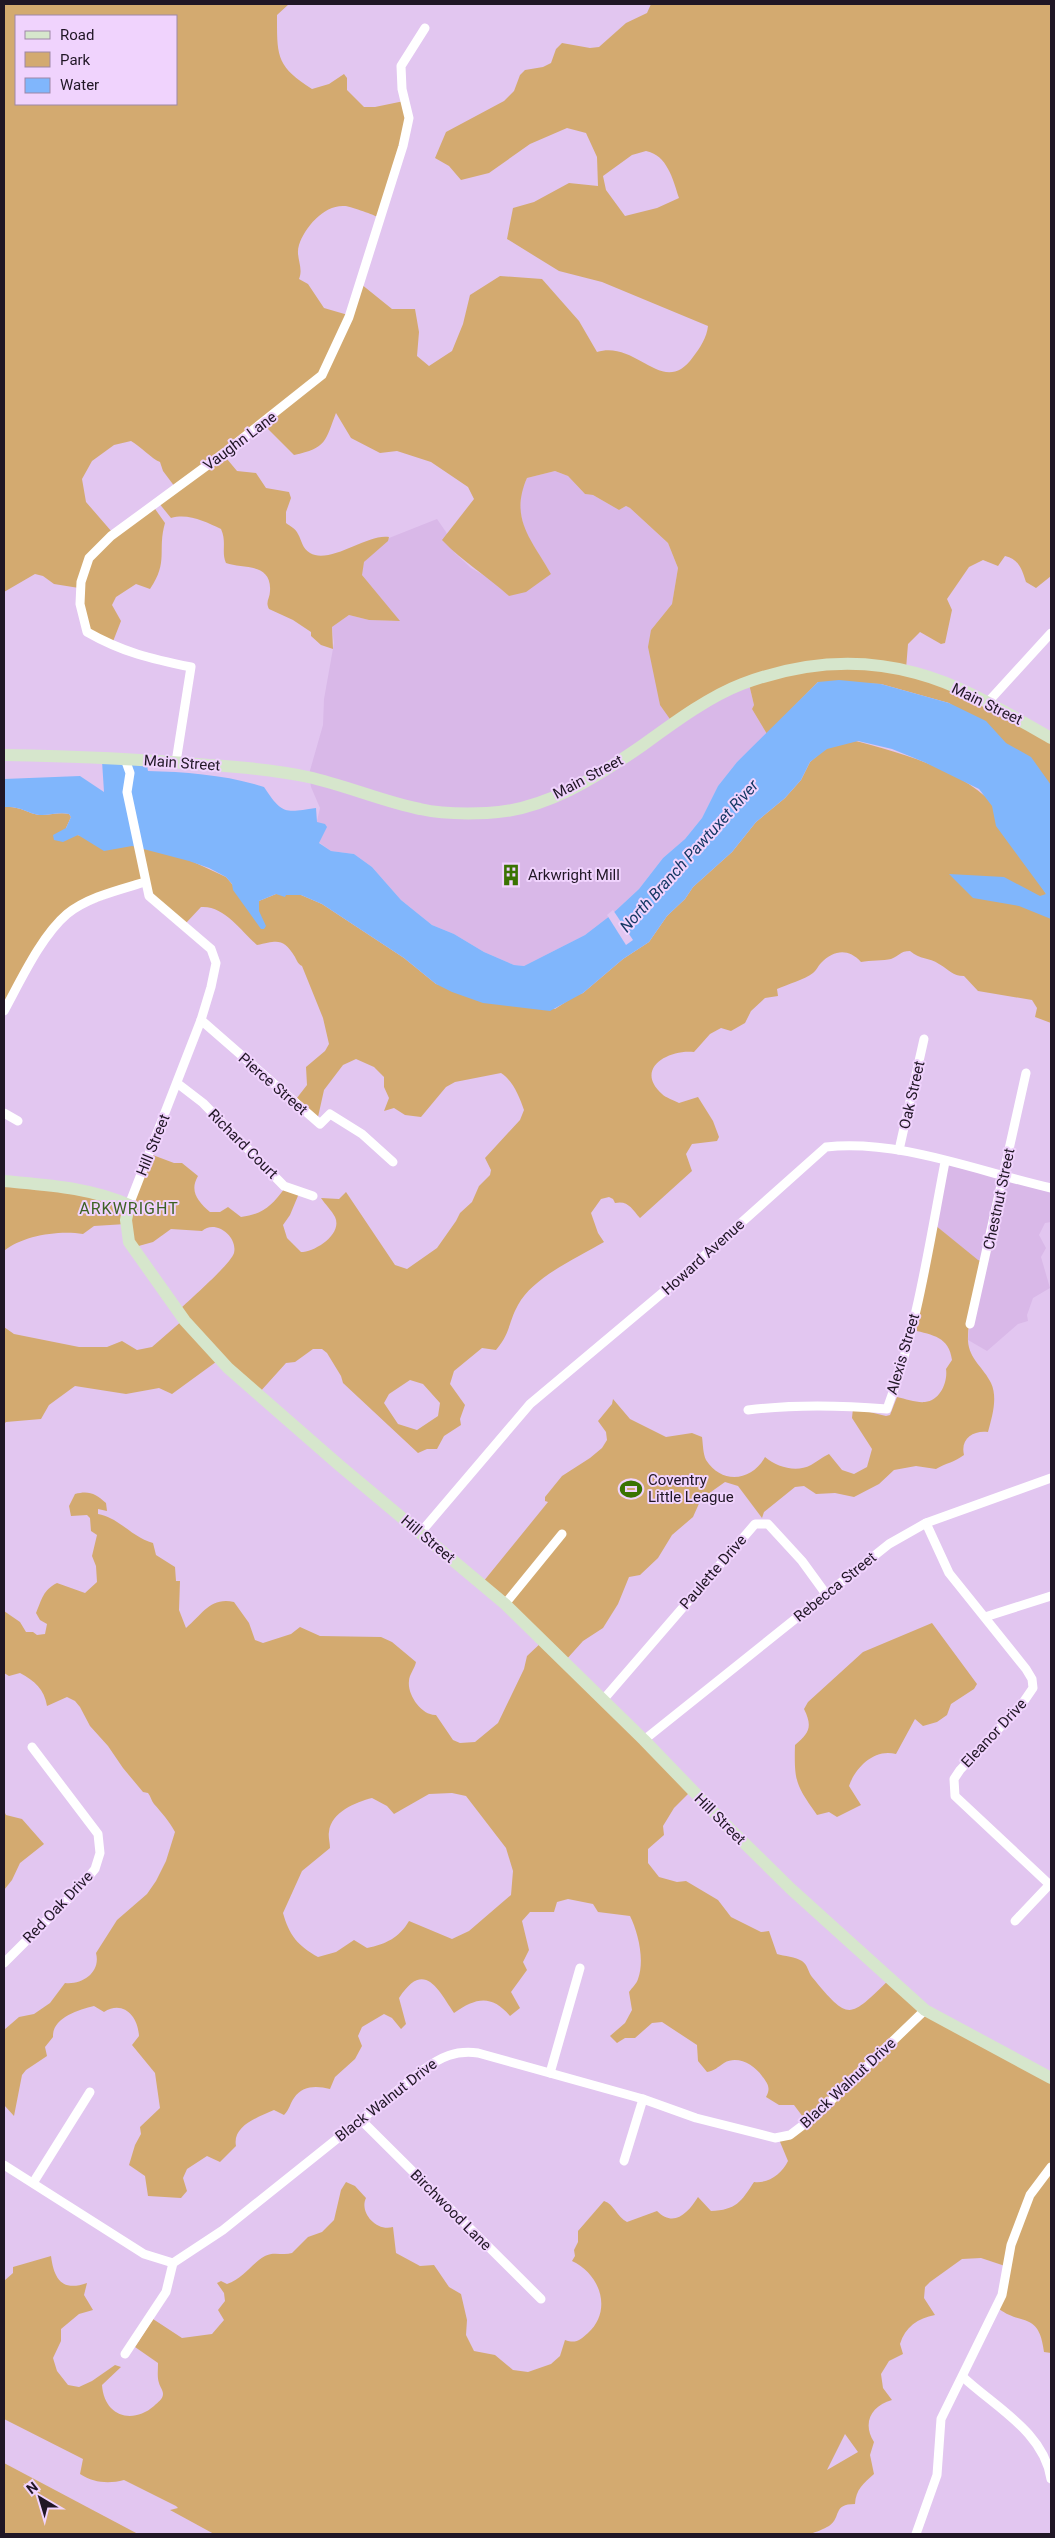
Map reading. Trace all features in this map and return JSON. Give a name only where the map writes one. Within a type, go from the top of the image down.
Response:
[{"type":"street","name":"Vaughn Lane","points":[[176,762],[191,667],[135,655],[112,647],[87,632],[80,604],[81,582],[89,558],[111,536],[224,453],[322,375],[349,317],[403,146],[409,118],[402,89],[401,66],[425,28]]},
{"type":"street","points":[[988,702],[1051,633]]},
{"type":"street","name":"Main Street","points":[[4,755],[126,759],[252,768],[310,777],[420,809],[458,814],[490,813],[531,806],[578,786],[628,756],[685,715],[740,685],[793,669],[841,663],[878,665],[918,673],[988,702],[1051,738]]},
{"type":"street","name":"Hill Street","points":[[126,759],[130,773],[127,792],[149,896],[210,949],[216,963],[201,1020],[129,1205],[126,1220],[129,1242],[185,1321],[228,1368],[280,1415],[505,1604],[644,1740],[730,1830],[784,1882],[925,2010],[1051,2078]]},
{"type":"street","points":[[4,1011],[48,938],[67,914],[99,896],[145,882]]},
{"type":"street","name":"Pierce Street","points":[[201,1020],[320,1124],[330,1114],[362,1134],[393,1162]]},
{"type":"street","name":"Oak Street","points":[[899,1150],[924,1039]]},
{"type":"street","name":"Chestnut Street","points":[[970,1324],[1026,1073]]},
{"type":"street","name":"Richard Court","points":[[177,1083],[202,1103],[284,1186],[313,1196]]},
{"type":"street","points":[[4,1113],[18,1121]]},
{"type":"street","name":"Howard Avenue","points":[[421,1532],[530,1404],[667,1290],[826,1147],[852,1144],[899,1150],[1051,1188]]},
{"type":"street","name":"Alexis Street","points":[[748,1410],[787,1405],[838,1405],[887,1409],[902,1367],[915,1315],[945,1162]]},
{"type":"street","points":[[4,1181],[80,1190],[112,1197],[129,1205]]},
{"type":"street","name":"Rebecca Street","points":[[644,1740],[889,1544],[926,1523],[1051,1478]]},
{"type":"street","name":"Eleanor Drive","points":[[926,1523],[949,1573],[986,1616],[1032,1679],[1033,1688],[1022,1704],[960,1770],[954,1779],[953,1788],[961,1803],[1050,1884],[1016,1920]]},
{"type":"street","name":"Paulette Drive","points":[[603,1700],[755,1524],[768,1524],[802,1561],[826,1594]]},
{"type":"street","points":[[505,1604],[562,1534]]},
{"type":"street","points":[[986,1616],[1051,1596]]},
{"type":"street","name":"Red Oak Drive","points":[[4,1963],[86,1880],[95,1869],[100,1853],[98,1834],[32,1747]]},
{"type":"street","points":[[550,2073],[580,1968]]},
{"type":"street","name":"Black Walnut Drive","points":[[172,2263],[223,2230],[440,2058],[453,2053],[478,2053],[643,2099],[744,2131],[775,2138],[790,2136],[815,2116],[925,2010]]},
{"type":"street","points":[[33,2183],[90,2092]]},
{"type":"street","points":[[624,2161],[643,2099]]},
{"type":"street","name":"Birchwood Lane","points":[[361,2120],[541,2298]]},
{"type":"street","points":[[4,2165],[144,2254],[172,2263],[166,2292],[126,2354]]},
{"type":"street","points":[[916,2534],[937,2475],[941,2419],[1002,2295],[1011,2245],[1030,2195],[1051,2166]]},
{"type":"street","points":[[963,2377],[1031,2436],[1049,2465],[1051,2479]]},
{"type":"shaded area","points":[[555,471],[568,476],[585,494],[593,495],[619,510],[626,506],[630,508],[668,543],[678,568],[672,604],[651,630],[660,705],[749,684],[754,705],[752,709],[767,734],[737,762],[718,786],[702,818],[685,839],[663,858],[639,889],[611,915],[585,935],[524,966],[514,965],[484,952],[454,934],[432,925],[401,900],[372,867],[354,854],[331,851],[313,838],[320,808],[311,787],[309,774],[323,725],[324,699],[334,643],[332,627],[349,615],[369,620],[399,621],[362,575],[361,569],[364,562],[389,538],[437,519],[446,532],[455,553],[471,568],[492,580],[509,596],[551,574],[525,532],[520,511],[521,492],[527,478]]},
{"type":"shaded area","points":[[945,1161],[1051,1187],[1051,1222],[1045,1223],[1039,1235],[1046,1248],[1041,1257],[1050,1288],[1033,1298],[1027,1315],[1028,1321],[1018,1324],[987,1351],[968,1340],[978,1261],[935,1225]]},
{"type":"green space","points":[[4,4],[289,4],[277,15],[277,41],[281,59],[291,74],[312,89],[329,84],[344,74],[347,78],[347,90],[364,107],[375,107],[404,101],[408,119],[378,217],[351,207],[344,206],[329,209],[316,218],[302,238],[298,249],[301,270],[299,279],[308,284],[324,308],[348,315],[361,284],[392,309],[415,309],[419,332],[417,356],[429,366],[452,351],[463,324],[470,295],[500,276],[542,279],[579,321],[597,352],[612,350],[637,359],[660,371],[671,372],[682,368],[693,357],[703,342],[708,326],[602,282],[559,271],[507,239],[513,208],[534,202],[569,183],[598,186],[597,157],[586,133],[567,128],[530,144],[489,173],[461,180],[449,166],[435,158],[446,132],[504,101],[514,91],[520,75],[525,70],[543,67],[551,63],[556,49],[562,43],[590,48],[599,47],[626,23],[647,13],[651,4],[1051,4],[1051,576],[1036,588],[1026,582],[1017,562],[1005,556],[998,566],[983,560],[969,567],[947,599],[952,610],[945,643],[941,644],[920,632],[908,644],[906,669],[1051,737],[1051,790],[1011,749],[949,703],[881,684],[818,682],[767,734],[752,709],[754,705],[749,684],[672,722],[660,705],[648,647],[651,630],[672,604],[678,568],[668,543],[630,508],[626,506],[619,510],[593,495],[585,494],[568,476],[555,471],[527,478],[520,506],[525,529],[551,574],[526,592],[509,596],[442,540],[474,499],[468,487],[431,462],[397,451],[380,453],[351,438],[336,413],[327,437],[319,446],[305,452],[294,455],[262,423],[222,453],[237,471],[256,473],[266,488],[289,492],[291,498],[286,512],[286,523],[296,531],[304,547],[310,553],[318,556],[328,555],[380,537],[389,537],[388,541],[364,562],[362,575],[400,621],[369,620],[349,615],[332,627],[333,649],[321,645],[311,636],[311,632],[293,620],[269,609],[267,604],[270,593],[266,575],[255,568],[226,563],[224,538],[221,529],[191,517],[171,518],[158,502],[175,487],[163,471],[160,462],[131,441],[114,445],[92,461],[82,479],[86,502],[112,532],[153,506],[165,523],[161,563],[156,579],[150,589],[136,584],[116,597],[112,605],[121,621],[112,644],[87,630],[79,588],[54,584],[43,576],[35,574],[4,592]],"holes":[[[646,151],[659,157],[668,169],[679,198],[657,208],[625,216],[606,190],[603,176],[632,155]]]},
{"type":"green space","points":[[839,737],[899,753],[941,769],[977,790],[991,802],[1051,902],[1051,1023],[1035,1017],[1037,1008],[1032,1000],[978,991],[964,976],[954,974],[935,962],[917,956],[910,951],[891,959],[861,962],[851,954],[841,952],[831,955],[814,972],[801,980],[777,989],[778,996],[765,998],[751,1011],[745,1023],[731,1031],[721,1028],[710,1034],[694,1052],[684,1052],[665,1057],[653,1069],[654,1085],[664,1095],[679,1103],[698,1097],[713,1121],[719,1137],[717,1141],[692,1144],[686,1154],[692,1171],[640,1218],[627,1204],[615,1203],[609,1197],[601,1199],[591,1213],[598,1233],[604,1242],[556,1269],[534,1286],[518,1305],[507,1333],[496,1350],[482,1348],[454,1371],[450,1384],[465,1405],[460,1419],[461,1425],[444,1436],[437,1449],[427,1449],[418,1453],[343,1383],[341,1376],[327,1353],[322,1349],[313,1349],[295,1362],[286,1363],[259,1393],[220,1359],[172,1394],[159,1388],[126,1394],[75,1386],[49,1405],[41,1419],[6,1422],[4,1424],[4,1327],[14,1334],[79,1347],[107,1347],[122,1341],[137,1350],[152,1347],[183,1320],[178,1311],[226,1265],[234,1253],[234,1247],[229,1235],[219,1228],[213,1227],[202,1231],[171,1229],[153,1242],[135,1247],[126,1224],[94,1226],[83,1234],[41,1235],[20,1241],[4,1251],[4,1180],[126,1202],[150,1154],[174,1163],[182,1163],[198,1176],[194,1187],[196,1196],[210,1212],[220,1212],[228,1207],[241,1217],[249,1216],[266,1208],[285,1188],[300,1191],[290,1215],[283,1225],[287,1238],[301,1252],[320,1245],[335,1230],[335,1217],[321,1198],[339,1199],[346,1192],[395,1265],[407,1269],[437,1248],[460,1213],[472,1202],[479,1186],[490,1175],[491,1170],[485,1158],[520,1120],[524,1110],[518,1094],[501,1073],[455,1082],[446,1087],[421,1117],[405,1115],[394,1108],[384,1111],[389,1098],[384,1087],[384,1077],[374,1067],[356,1059],[343,1065],[324,1090],[318,1117],[293,1103],[307,1085],[306,1067],[325,1051],[329,1044],[323,1018],[302,966],[283,943],[275,942],[257,945],[225,914],[209,907],[201,907],[186,923],[165,911],[146,883],[65,914],[4,1009],[4,807],[16,808],[37,815],[69,814],[71,817],[66,828],[77,835],[174,853],[226,877],[243,897],[254,903],[276,894],[301,895],[322,904],[404,958],[436,984],[555,1009],[583,993],[623,959],[649,942],[667,916],[685,899],[693,887],[732,852],[756,822],[785,798],[801,780],[810,762]],"holes":[[[410,1380],[423,1384],[440,1403],[438,1416],[417,1430],[398,1424],[384,1403],[389,1394]]]},
{"type":"green space","points":[[935,1225],[978,1260],[984,1262],[971,1312],[968,1341],[971,1353],[991,1383],[994,1395],[994,1408],[988,1432],[978,1432],[969,1436],[964,1444],[964,1455],[936,1469],[916,1466],[894,1470],[879,1484],[854,1497],[835,1493],[816,1494],[804,1486],[795,1487],[764,1512],[762,1518],[738,1486],[725,1482],[701,1499],[693,1517],[672,1535],[658,1558],[640,1575],[629,1577],[618,1604],[603,1628],[583,1641],[565,1661],[691,1791],[674,1808],[663,1826],[664,1835],[648,1849],[648,1863],[659,1877],[677,1882],[686,1881],[718,1900],[731,1917],[761,1932],[769,1931],[777,1954],[797,1958],[802,1961],[812,1977],[825,1992],[843,2008],[850,2010],[857,2008],[890,1979],[919,2005],[1051,2077],[1051,2353],[1044,2352],[1042,2339],[1034,2325],[999,2309],[1008,2267],[981,2258],[962,2259],[930,2282],[925,2287],[924,2298],[935,2315],[923,2318],[909,2328],[900,2344],[903,2354],[889,2361],[881,2374],[883,2388],[892,2400],[879,2406],[874,2411],[869,2422],[870,2435],[874,2442],[870,2455],[874,2474],[863,2484],[855,2504],[843,2506],[829,2526],[810,2534],[214,2534],[170,2510],[178,2508],[176,2506],[124,2480],[102,2482],[85,2477],[80,2474],[83,2459],[4,2419],[4,2281],[13,2273],[13,2267],[51,2256],[54,2271],[61,2282],[71,2286],[87,2283],[84,2295],[93,2310],[79,2314],[61,2329],[61,2341],[53,2358],[57,2371],[68,2385],[79,2387],[92,2381],[115,2365],[121,2367],[102,2385],[104,2396],[108,2404],[120,2414],[128,2416],[137,2415],[146,2412],[163,2396],[158,2378],[158,2363],[135,2347],[153,2319],[182,2338],[212,2334],[224,2320],[218,2310],[225,2301],[224,2293],[217,2283],[221,2281],[227,2284],[233,2282],[265,2256],[292,2253],[308,2237],[322,2232],[334,2220],[341,2190],[346,2182],[355,2186],[366,2198],[364,2203],[367,2215],[375,2224],[387,2228],[393,2227],[396,2253],[420,2266],[434,2265],[449,2287],[461,2294],[467,2320],[466,2335],[474,2351],[495,2355],[513,2370],[528,2372],[551,2364],[560,2356],[565,2340],[572,2342],[580,2339],[596,2324],[600,2314],[600,2293],[590,2274],[572,2261],[578,2242],[578,2231],[604,2201],[627,2222],[657,2211],[663,2216],[675,2218],[685,2213],[698,2197],[711,2211],[732,2207],[741,2200],[754,2182],[770,2179],[782,2170],[788,2161],[778,2137],[806,2121],[794,2105],[779,2105],[766,2097],[769,2089],[766,2081],[755,2068],[745,2062],[729,2061],[707,2072],[698,2061],[697,2045],[662,2022],[652,2023],[635,2038],[625,2038],[617,2043],[610,2036],[625,2023],[632,2010],[629,1992],[637,1982],[640,1971],[641,1955],[636,1930],[630,1916],[598,1912],[593,1904],[568,1899],[557,1902],[554,1912],[530,1912],[522,1921],[529,1950],[523,1962],[527,1970],[511,1992],[520,2008],[510,2016],[490,2001],[469,2004],[454,2013],[436,1987],[423,1979],[416,1981],[408,1986],[399,1998],[406,2024],[401,2029],[392,2018],[384,2014],[362,2027],[358,2036],[362,2046],[355,2059],[335,2077],[330,2089],[310,2087],[294,2098],[284,2115],[274,2110],[248,2123],[238,2133],[236,2146],[220,2162],[207,2156],[187,2169],[183,2178],[187,2191],[181,2198],[148,2196],[145,2176],[129,2165],[135,2145],[141,2134],[140,2127],[160,2108],[155,2073],[132,2045],[139,2036],[136,2022],[123,2009],[117,2008],[104,2012],[94,2006],[61,2020],[54,2030],[53,2037],[45,2047],[47,2056],[26,2070],[22,2075],[14,2116],[4,2105],[4,2030],[19,2017],[34,2014],[50,2003],[65,1983],[78,1982],[89,1976],[96,1966],[96,1953],[117,1920],[147,1894],[156,1881],[166,1861],[175,1832],[148,1793],[143,1792],[108,1746],[90,1726],[75,1701],[67,1697],[47,1706],[41,1690],[30,1679],[20,1673],[9,1676],[4,1673],[4,1611],[20,1622],[26,1632],[33,1632],[37,1635],[45,1634],[47,1624],[40,1620],[36,1613],[44,1595],[52,1586],[57,1583],[85,1593],[97,1582],[96,1566],[92,1556],[97,1535],[91,1531],[90,1518],[87,1515],[71,1516],[69,1506],[75,1494],[88,1493],[99,1497],[106,1503],[107,1511],[98,1509],[98,1514],[112,1519],[139,1537],[153,1543],[156,1555],[175,1567],[176,1581],[180,1581],[179,1610],[186,1628],[207,1608],[213,1604],[226,1601],[234,1602],[249,1623],[255,1640],[263,1643],[291,1634],[300,1627],[320,1636],[381,1637],[392,1642],[416,1662],[409,1679],[409,1687],[417,1704],[426,1712],[436,1715],[453,1740],[460,1743],[475,1742],[498,1723],[524,1669],[527,1656],[543,1641],[483,1582],[548,1502],[545,1501],[545,1497],[562,1476],[602,1448],[607,1440],[606,1432],[598,1421],[612,1404],[613,1399],[630,1419],[666,1437],[692,1433],[702,1437],[706,1460],[713,1468],[728,1476],[737,1477],[753,1471],[765,1457],[775,1464],[799,1469],[811,1465],[829,1454],[842,1470],[854,1474],[867,1467],[872,1449],[852,1418],[853,1408],[886,1416],[890,1415],[897,1397],[925,1402],[935,1398],[942,1390],[946,1380],[946,1369],[952,1360],[950,1352],[939,1338],[913,1330]],"holes":[[[452,1793],[466,1796],[506,1848],[513,1871],[511,1895],[469,1931],[452,1939],[409,1921],[396,1936],[380,1944],[367,1948],[354,1940],[336,1952],[318,1957],[305,1949],[295,1939],[288,1928],[283,1913],[302,1871],[330,1848],[329,1834],[331,1825],[339,1814],[352,1805],[372,1798],[387,1806],[394,1814],[429,1794]],[[845,2434],[858,2452],[827,2470]]]},
{"type":"green space","points":[[932,1623],[977,1684],[974,1689],[951,1704],[947,1715],[937,1722],[923,1726],[915,1719],[896,1754],[880,1754],[866,1761],[861,1766],[849,1786],[861,1805],[837,1817],[829,1812],[817,1815],[798,1783],[795,1767],[795,1745],[804,1737],[809,1725],[804,1709],[808,1702],[863,1652]]},
{"type":"green space","points":[[4,1811],[6,1815],[22,1819],[44,1844],[20,1863],[12,1880],[4,1890]]},
{"type":"green space","points":[[4,2463],[138,2534],[4,2534]]},
{"type":"water","name":"North Branch Pawtuxet River","points":[[839,680],[881,684],[949,703],[986,721],[1006,743],[1031,757],[1051,785],[1051,919],[1019,906],[973,898],[949,874],[1004,877],[1040,896],[1046,894],[996,826],[992,806],[979,789],[924,762],[892,749],[858,741],[827,749],[810,762],[801,780],[785,798],[756,822],[732,852],[693,887],[685,899],[667,916],[649,942],[623,959],[583,993],[550,1011],[483,1003],[452,992],[436,984],[404,958],[322,904],[301,895],[286,895],[285,897],[276,894],[259,901],[259,911],[266,926],[264,929],[261,929],[233,890],[232,884],[226,877],[209,868],[132,846],[104,851],[78,835],[63,842],[54,840],[53,835],[66,828],[71,817],[69,814],[37,815],[16,808],[4,807],[4,779],[80,776],[104,792],[102,761],[146,760],[148,771],[207,775],[264,787],[280,807],[290,811],[316,808],[317,822],[325,824],[327,827],[319,843],[331,851],[354,854],[372,867],[401,900],[432,925],[454,934],[484,952],[514,965],[524,966],[585,935],[611,915],[639,889],[663,858],[685,839],[702,818],[718,786],[737,762],[818,682]]},
{"type":"pier","points":[[613,910],[633,940],[626,945],[607,915]]},
{"type":"place","name":"Arkwright Mill","points":[[511,875]]},
{"type":"place","name":"Coventry Little League","points":[[631,1489]]},
{"type":"district","name":"ARKWRIGHT","points":[[129,1208]]}]
